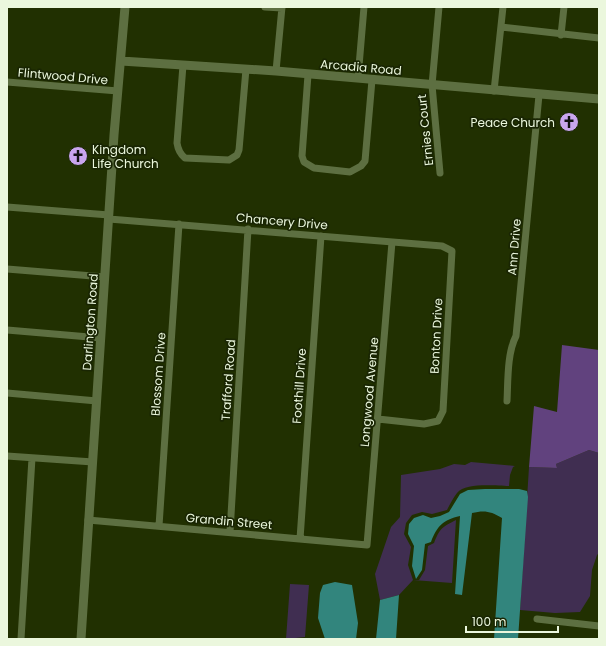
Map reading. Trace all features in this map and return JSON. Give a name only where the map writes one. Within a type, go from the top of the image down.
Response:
[{"type":"street","name":"Darlington Road","points":[[81,639],[109,217],[125,7]]},
{"type":"street","points":[[265,7],[282,8],[276,71]]},
{"type":"street","points":[[358,78],[364,7]]},
{"type":"street","name":"Ernies Court","points":[[439,7],[432,85],[440,173]]},
{"type":"street","points":[[494,91],[503,7]]},
{"type":"street","points":[[561,35],[564,7]]},
{"type":"street","points":[[501,27],[561,35],[599,38]]},
{"type":"street","name":"Arcadia Road","points":[[121,62],[276,71],[308,75],[599,99]]},
{"type":"street","points":[[183,65],[176,142],[181,155],[185,158],[229,160],[238,155],[246,69]]},
{"type":"street","points":[[308,75],[302,156],[304,162],[314,168],[350,172],[361,166],[365,161],[372,80]]},
{"type":"street","name":"Flintwood Drive","points":[[7,82],[118,91]]},
{"type":"street","name":"Ann Drive","points":[[507,401],[511,353],[516,336],[539,95]]},
{"type":"street","name":"Chancery Drive","points":[[7,207],[179,224],[442,246],[452,251]]},
{"type":"street","name":"Blossom Drive","points":[[159,526],[179,224]]},
{"type":"street","name":"Trafford Road","points":[[230,532],[248,230]]},
{"type":"street","name":"Foothill Drive","points":[[300,539],[321,236]]},
{"type":"street","name":"Longwood Avenue","points":[[367,544],[392,242]]},
{"type":"street","name":"Bonton Drive","points":[[378,419],[424,424],[438,421],[443,411],[452,251]]},
{"type":"street","points":[[7,269],[105,277]]},
{"type":"street","points":[[7,330],[101,338]]},
{"type":"street","points":[[7,393],[97,401]]},
{"type":"street","points":[[7,456],[93,462]]},
{"type":"street","points":[[21,639],[32,458]]},
{"type":"street","name":"Grandin Street","points":[[88,520],[367,544]]},
{"type":"street","points":[[537,619],[599,626]]},
{"type":"shaded area","points":[[562,345],[599,350],[599,453],[589,450],[556,464],[557,468],[529,467],[534,406],[557,412]]},
{"type":"shaded area","points":[[589,450],[599,453],[599,553],[592,570],[590,596],[580,612],[555,613],[520,610],[529,467],[557,468],[556,464]]},
{"type":"shaded area","points":[[471,462],[515,466],[513,467],[510,475],[509,486],[482,485],[467,487],[457,493],[447,510],[432,514],[422,512],[412,515],[406,523],[404,534],[411,547],[408,565],[413,580],[399,595],[380,600],[375,574],[391,527],[400,517],[401,475],[440,469],[454,464],[465,465]]},
{"type":"shaded area","points":[[456,520],[452,583],[413,580],[419,580],[425,570],[428,546],[434,543],[442,528]]},
{"type":"shaded area","points":[[290,584],[309,585],[305,637],[286,639]]},
{"type":"water","points":[[519,489],[527,491],[528,497],[518,639],[494,639],[502,518],[487,512],[472,513],[462,595],[455,594],[460,516],[441,524],[431,542],[425,544],[422,570],[416,579],[412,566],[414,546],[408,534],[409,524],[414,518],[423,515],[431,518],[440,516],[449,512],[460,494],[468,490]]},
{"type":"water","points":[[335,582],[352,585],[358,623],[356,639],[325,639],[318,618],[320,593],[323,585]]},
{"type":"water","points":[[399,595],[396,639],[376,639],[380,600]]},
{"type":"place","name":"Peace Church","points":[[569,122]]},
{"type":"place","name":"Kingdom Life Church","points":[[78,156]]}]
